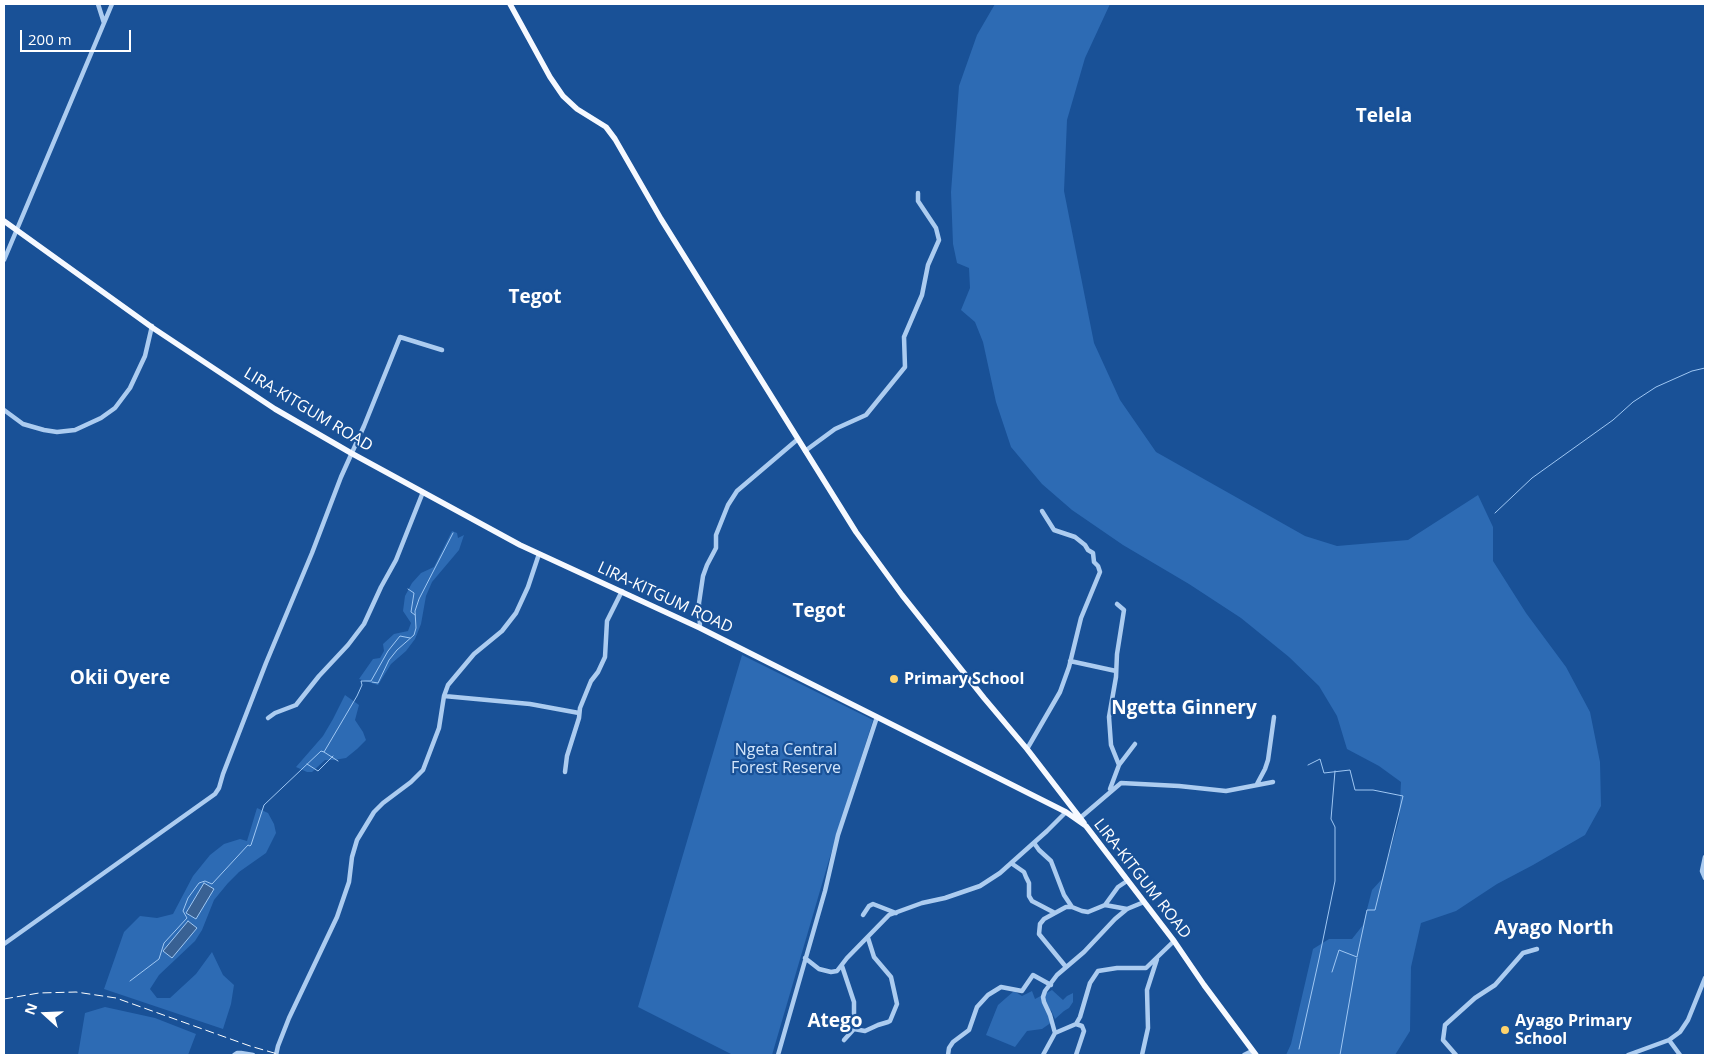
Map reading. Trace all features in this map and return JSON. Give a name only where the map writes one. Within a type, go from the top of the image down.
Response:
[{"type":"main road","points":[[510,4],[550,77],[563,96],[577,109],[606,127],[615,139],[661,218],[840,507],[902,596],[1086,826]]},
{"type":"main road","name":"LIRA-KITGUM ROAD","points":[[4,221],[152,326],[275,409],[351,453],[502,536],[569,569],[622,591],[700,628],[1066,812],[1086,826],[1174,941],[1254,1053]]},
{"type":"street","points":[[98,4],[104,23]]},
{"type":"street","points":[[4,260],[112,4]]},
{"type":"street","points":[[805,450],[835,429],[866,415],[905,367],[904,337],[922,295],[928,265],[939,240],[936,228],[918,201],[918,193]]},
{"type":"street","points":[[4,410],[24,424],[57,432],[75,430],[101,418],[115,408],[130,388],[145,356],[152,326]]},
{"type":"street","points":[[4,944],[215,794],[351,453],[400,337],[442,350]]},
{"type":"street","points":[[700,628],[699,603],[703,576],[716,548],[716,535],[728,505],[736,491],[798,439]]},
{"type":"street","points":[[268,718],[275,713],[296,705],[364,624],[396,560],[423,492]]},
{"type":"street","points":[[1027,750],[1060,692],[1081,618],[1100,572],[1094,562],[1093,553],[1075,536],[1054,530],[1042,511]]},
{"type":"street","points":[[276,1055],[289,1018],[337,917],[349,882],[352,857],[357,840],[374,812],[383,802],[411,782],[423,770],[439,728],[444,696],[451,681],[474,654],[502,631],[516,614],[528,587],[539,554]]},
{"type":"street","points":[[564,772],[579,713],[590,681],[598,672],[603,662],[606,651],[607,622],[622,591]]},
{"type":"street","points":[[1117,604],[1124,610],[1109,717],[1109,736],[1119,765]]},
{"type":"street","points":[[1070,661],[1116,671]]},
{"type":"street","points":[[444,696],[530,704],[579,713]]},
{"type":"street","points":[[778,1055],[825,891],[838,835],[877,717]]},
{"type":"street","points":[[1257,784],[1268,760],[1274,717]]},
{"type":"street","points":[[1109,793],[1119,765],[1135,744]]},
{"type":"street","points":[[1080,818],[1118,784],[1125,782],[1226,790],[1273,782]]},
{"type":"street","points":[[805,958],[819,969],[826,971],[836,970],[842,966],[847,958],[889,915],[980,886],[1000,873],[1066,812]]},
{"type":"street","points":[[1034,843],[1051,861],[1064,895],[1072,907]]},
{"type":"street","points":[[1705,857],[1702,871],[1705,878]]},
{"type":"street","points":[[1011,862],[1024,872],[1028,883],[1029,896],[1032,901],[1055,913]]},
{"type":"street","points":[[1066,967],[1042,938],[1039,932],[1040,924],[1044,919],[1066,907],[1088,912],[1105,905],[1118,887],[1127,881]]},
{"type":"street","points":[[1055,1033],[1043,998],[1045,991],[1057,974],[1084,952],[1115,919],[1127,909],[1144,902]]},
{"type":"street","points":[[863,915],[869,906],[873,904],[896,913]]},
{"type":"street","points":[[1105,905],[1127,909]]},
{"type":"street","points":[[854,1029],[865,1031],[890,1021],[897,1004],[891,977],[874,957],[868,938]]},
{"type":"street","points":[[1043,1055],[1055,1033],[1076,1024],[1090,984],[1098,972],[1117,968],[1145,968],[1157,959],[1174,941]]},
{"type":"street","points":[[1456,1055],[1443,1040],[1445,1025],[1475,998],[1495,985],[1523,953],[1537,949]]},
{"type":"street","points":[[1142,1055],[1148,1028],[1147,990],[1157,959]]},
{"type":"street","points":[[842,966],[853,998],[854,1029],[844,1040]]},
{"type":"street","points":[[948,1055],[953,1042],[969,1030],[977,1007],[988,994],[1001,988],[1022,991],[1033,975],[1051,985]]},
{"type":"street","points":[[1628,1055],[1669,1040],[1680,1032],[1688,1020],[1705,978]]},
{"type":"street","points":[[1076,1024],[1082,1026],[1084,1031],[1076,1055]]},
{"type":"street","points":[[1669,1040],[1680,1055]]},
{"type":"street","points":[[234,1055],[241,1053],[253,1055]]},
{"type":"street","points":[[1244,1055],[1254,1053]]},
{"type":"green space","points":[[995,4],[1110,4],[1085,58],[1067,120],[1064,191],[1094,343],[1120,400],[1156,452],[1305,536],[1337,546],[1408,540],[1478,495],[1493,527],[1493,561],[1526,613],[1566,667],[1590,712],[1600,762],[1601,806],[1585,835],[1497,884],[1456,911],[1421,923],[1411,967],[1410,1031],[1395,1055],[1286,1055],[1291,1044],[1313,949],[1329,939],[1352,939],[1363,925],[1372,890],[1382,879],[1399,820],[1401,782],[1379,766],[1347,749],[1337,716],[1319,686],[1289,657],[1241,618],[1189,584],[1123,545],[1072,510],[1042,484],[1011,447],[996,402],[983,342],[975,322],[961,310],[970,288],[969,268],[957,263],[953,244],[951,192],[959,86],[977,35]]},
{"type":"green space","points":[[452,531],[457,533],[458,538],[464,535],[459,550],[432,582],[426,596],[421,624],[415,639],[406,651],[391,664],[378,685],[359,679],[373,659],[380,658],[384,651],[383,644],[394,634],[408,631],[411,623],[403,611],[405,596],[412,583],[421,573],[434,567]]},
{"type":"green space","name":"Ngeta Central Forest Reserve","points":[[742,655],[873,720],[829,860],[772,1055],[733,1055],[638,1007]]},
{"type":"green space","points":[[345,695],[359,705],[355,720],[366,740],[346,758],[325,760],[312,772],[296,767],[323,736]]},
{"type":"green space","points":[[257,808],[268,813],[276,833],[266,853],[239,872],[228,883],[214,900],[202,930],[195,941],[159,975],[150,989],[157,998],[170,998],[196,974],[212,952],[223,975],[234,985],[231,1004],[223,1029],[104,989],[124,932],[140,916],[157,918],[173,914],[193,876],[210,855],[224,844],[240,839],[247,841]]},
{"type":"green space","points":[[1052,990],[1063,1000],[1073,993],[1073,1002],[1069,1008],[1055,1019],[1051,1010],[1048,1013],[1052,1022],[1042,1029],[1027,1031],[1015,1047],[986,1035],[998,1005],[1014,991],[1022,996],[1032,991],[1035,999]]},
{"type":"green space","points":[[105,1007],[155,1018],[196,1034],[188,1055],[78,1055],[85,1013]]},
{"type":"shaded area","points":[[204,883],[214,889],[196,919],[186,913]]},
{"type":"shaded area","points":[[188,921],[197,928],[172,958],[163,951]]},
{"type":"waterway","points":[[1495,513],[1532,478],[1613,420],[1633,402],[1656,387],[1692,371],[1705,368]]},
{"type":"waterway","points":[[372,682],[378,683],[389,660],[414,635],[416,628],[415,611],[419,599],[453,533]]},
{"type":"waterway","points":[[408,589],[414,593],[411,612],[415,615]]},
{"type":"waterway","points":[[130,981],[159,959],[164,943],[187,918],[183,911],[188,898],[199,883],[205,881],[212,884],[248,845],[251,845],[264,805],[321,751],[324,752],[357,696],[362,685],[361,681],[371,681],[388,651],[400,636],[410,638]]},
{"type":"waterway","points":[[324,752],[338,761]]},
{"type":"waterway","points":[[307,764],[318,771],[333,756]]},
{"type":"waterway","points":[[1308,765],[1320,759],[1324,773],[1350,770],[1355,790],[1373,790],[1403,796],[1375,910],[1367,910],[1357,957],[1339,950],[1332,972]]},
{"type":"waterway","points":[[1299,1049],[1335,881],[1335,827],[1331,819],[1335,771]]},
{"type":"waterway","points":[[1340,1055],[1357,958]]},
{"type":"railway","points":[[4,999],[39,993],[76,992],[116,998],[250,1046],[281,1055]]},
{"type":"place","name":"Primary School","points":[[894,679]]},
{"type":"place","name":"Ayago Primary School","points":[[1505,1030]]},
{"type":"district","name":"Telela","points":[[1384,117]]},
{"type":"district","name":"Tegot","points":[[535,298]]},
{"type":"district","name":"Tegot","points":[[819,612]]},
{"type":"district","name":"Okii Oyere","points":[[120,679]]},
{"type":"district","name":"Ngetta Ginnery","points":[[1184,709]]},
{"type":"district","name":"Ayago North","points":[[1554,929]]},
{"type":"district","name":"Atego","points":[[835,1022]]}]
